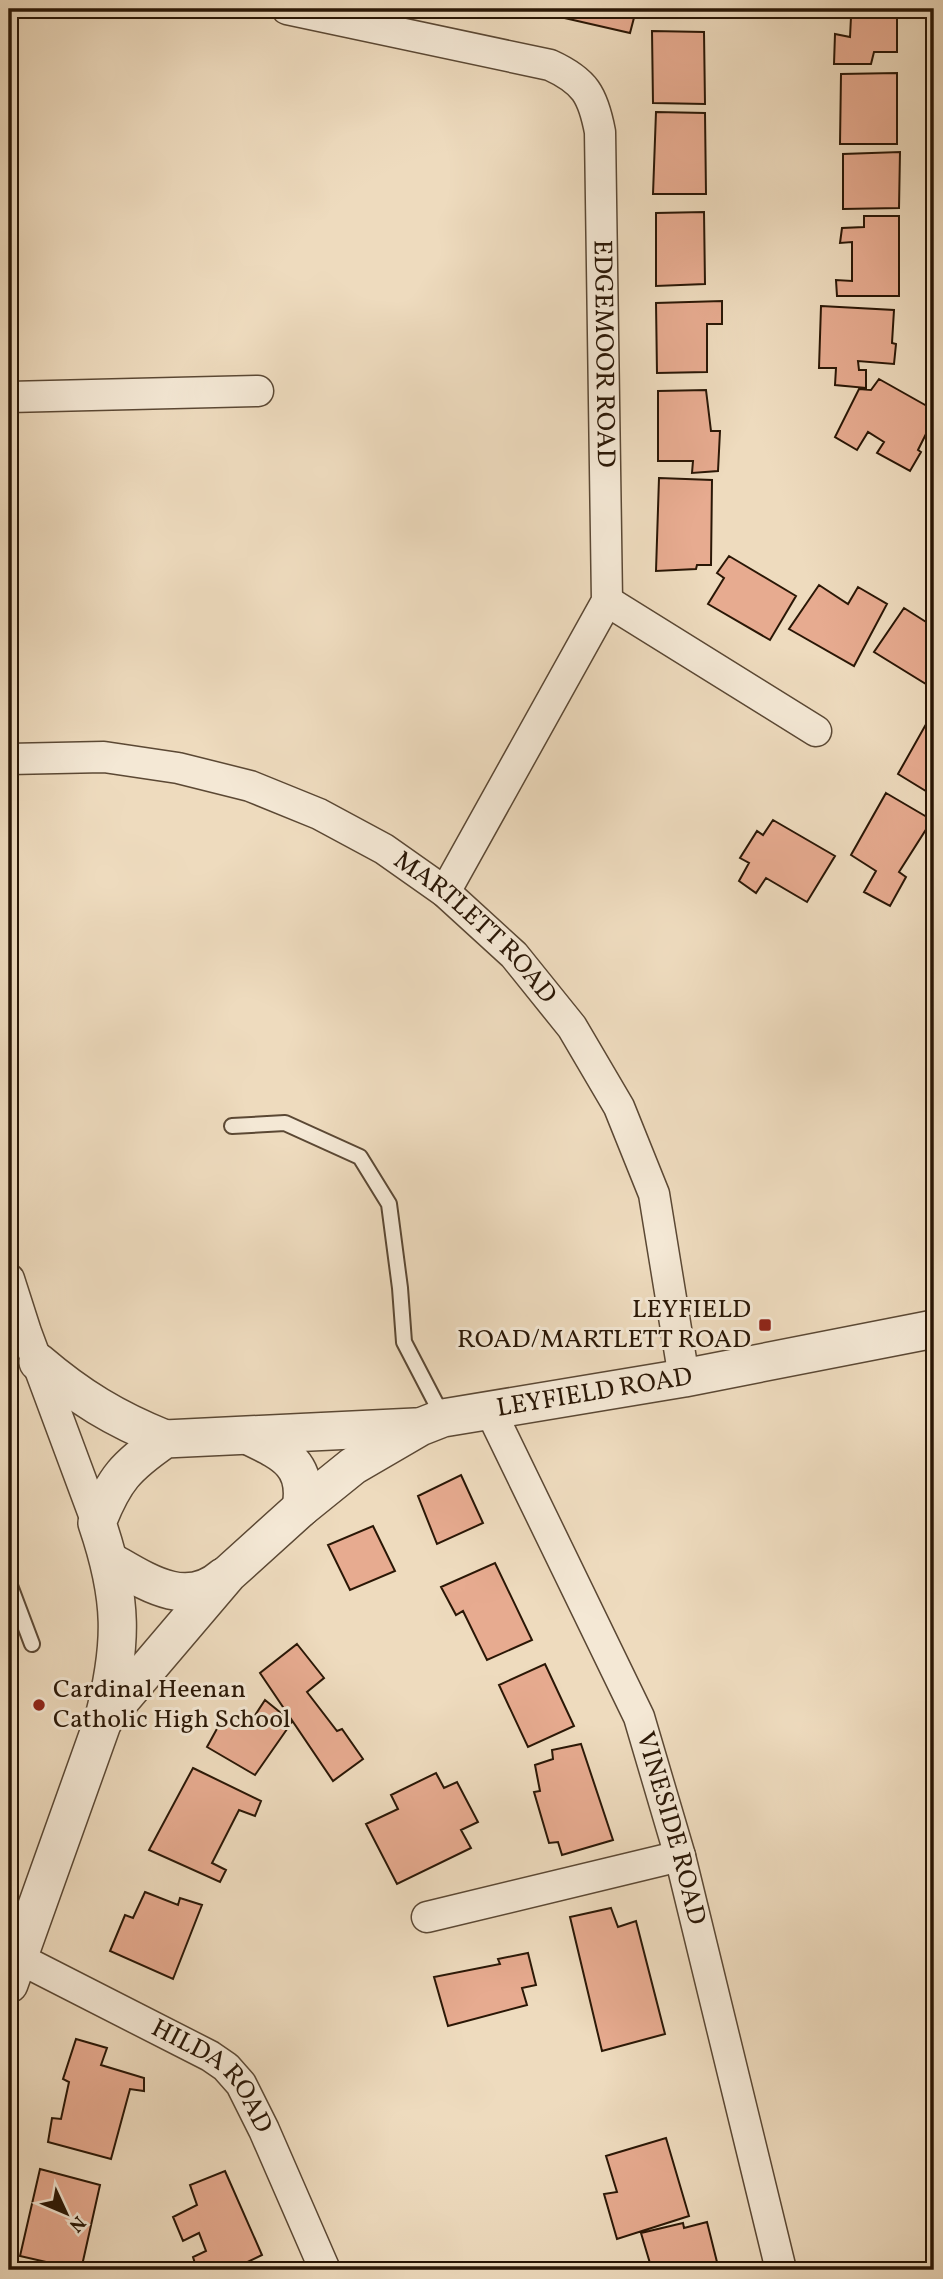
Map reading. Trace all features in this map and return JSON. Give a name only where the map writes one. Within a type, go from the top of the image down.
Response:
[{"type":"street","name":"EDGEMOOR ROAD","points":[[287,9],[550,65],[571,75],[587,92],[596,109],[600,132],[607,601],[445,892]]},
{"type":"street","points":[[9,397],[258,391]]},
{"type":"street","points":[[607,601],[816,732]]},
{"type":"street","name":"MARTLETT ROAD","points":[[9,759],[104,757],[178,768],[250,786],[319,814],[374,843],[445,892],[514,955],[572,1027],[619,1107],[654,1194],[684,1378]]},
{"type":"street","points":[[9,1279],[110,1561],[117,1601],[118,1642],[113,1682],[103,1721],[13,1971]]},
{"type":"street","name":"LEYFIELD ROAD","points":[[165,1439],[249,1436],[432,1422],[684,1378],[934,1329]]},
{"type":"street","points":[[38,1362],[98,1407],[130,1425],[165,1439]]},
{"type":"street","name":"VINESIDE ROAD","points":[[490,1410],[639,1717],[680,1856],[781,2270]]},
{"type":"street","name":"LEYFIELD ROAD","points":[[103,1721],[228,1574],[301,1508],[353,1466],[432,1422]]},
{"type":"street","points":[[249,1436],[280,1451],[291,1460],[303,1483],[301,1508]]},
{"type":"street","points":[[97,1523],[121,1475],[142,1455],[165,1439]]},
{"type":"street","points":[[110,1561],[156,1586],[174,1592],[206,1589],[228,1574]]},
{"type":"street","points":[[428,1917],[680,1856]]},
{"type":"street","name":"HILDA ROAD","points":[[13,1971],[210,2056],[226,2067],[241,2084],[264,2130],[325,2270]]},
{"type":"lane","points":[[232,1126],[285,1122],[359,1157],[389,1204],[404,1342],[432,1422]]},
{"type":"lane","points":[[9,1583],[32,1644]]},
{"type":"building","points":[[562,9],[655,9],[653,17],[635,14],[630,33],[560,17]]},
{"type":"building","points":[[824,9],[897,9],[897,52],[874,52],[871,64],[834,64],[835,34],[850,37],[851,17],[824,17]]},
{"type":"building","points":[[652,31],[704,32],[705,104],[653,103]]},
{"type":"building","points":[[897,73],[897,144],[840,144],[841,74]]},
{"type":"building","points":[[656,112],[705,113],[706,194],[653,194]]},
{"type":"building","points":[[900,152],[899,208],[843,209],[843,154]]},
{"type":"building","points":[[704,212],[705,284],[656,286],[656,213]]},
{"type":"building","points":[[864,216],[899,216],[899,296],[837,296],[836,280],[852,281],[852,242],[840,243],[842,228],[864,227]]},
{"type":"building","points":[[722,301],[722,324],[707,324],[707,372],[657,373],[656,303]]},
{"type":"building","points":[[821,306],[894,310],[894,364],[858,361],[859,370],[866,370],[866,388],[835,385],[836,368],[819,368]]},
{"type":"building","points":[[879,379],[934,410],[934,418],[918,450],[921,452],[910,471],[877,453],[884,442],[868,432],[857,450],[835,437],[859,389],[871,390]]},
{"type":"building","points":[[706,390],[711,431],[720,431],[718,471],[692,473],[693,461],[658,461],[658,391]]},
{"type":"building","points":[[659,478],[712,480],[711,565],[697,565],[696,569],[656,571]]},
{"type":"building","points":[[729,556],[796,596],[770,640],[708,604],[724,578],[717,573]]},
{"type":"building","points":[[819,585],[848,604],[858,587],[887,604],[854,666],[789,629]]},
{"type":"building","points":[[904,608],[934,627],[934,689],[874,652]]},
{"type":"building","points":[[934,710],[934,796],[898,774]]},
{"type":"building","points":[[886,793],[932,820],[899,872],[906,877],[890,906],[864,892],[876,871],[851,855]]},
{"type":"building","points":[[773,820],[835,856],[807,902],[766,878],[756,893],[739,881],[749,863],[740,858],[757,831],[763,835]]},
{"type":"building","points":[[461,1475],[483,1523],[437,1544],[418,1496]]},
{"type":"building","points":[[373,1526],[395,1571],[350,1590],[328,1545]]},
{"type":"building","points":[[495,1563],[532,1640],[487,1660],[463,1611],[456,1615],[441,1587]]},
{"type":"building","points":[[297,1644],[324,1678],[307,1692],[337,1731],[342,1729],[363,1759],[333,1781],[260,1673]]},
{"type":"building","points":[[545,1664],[574,1726],[528,1747],[499,1685]]},
{"type":"building","points":[[265,1700],[292,1722],[255,1775],[207,1747],[225,1714],[248,1726]]},
{"type":"building","points":[[581,1744],[613,1840],[562,1855],[558,1842],[549,1843],[534,1792],[540,1791],[535,1765],[553,1759],[552,1750]]},
{"type":"building","points":[[193,1768],[261,1801],[255,1816],[239,1810],[212,1863],[226,1870],[220,1882],[149,1850]]},
{"type":"building","points":[[436,1773],[444,1788],[457,1782],[478,1822],[461,1830],[471,1848],[397,1884],[366,1824],[398,1809],[391,1795]]},
{"type":"building","points":[[145,1892],[178,1905],[180,1898],[202,1905],[173,1979],[110,1951],[125,1915],[133,1918]]},
{"type":"building","points":[[611,1908],[618,1927],[636,1921],[665,2034],[602,2051],[570,1917]]},
{"type":"building","points":[[528,1953],[536,1985],[522,1988],[527,2005],[448,2026],[434,1977],[500,1964],[498,1959]]},
{"type":"building","points":[[76,2039],[107,2048],[101,2065],[144,2078],[144,2091],[130,2089],[111,2159],[48,2142],[52,2118],[61,2119],[69,2082],[63,2079]]},
{"type":"building","points":[[666,2138],[689,2216],[617,2239],[604,2194],[617,2192],[606,2156]]},
{"type":"building","points":[[40,2169],[100,2185],[81,2270],[20,2256]]},
{"type":"building","points":[[225,2171],[262,2255],[231,2270],[197,2270],[193,2257],[206,2251],[199,2233],[183,2241],[173,2217],[197,2205],[190,2185]]},
{"type":"building","points":[[707,2222],[719,2270],[652,2270],[641,2233],[683,2223],[684,2228]]},
{"type":"place","name":"LEYFIELD ROAD/MARTLETT ROAD","points":[[765,1325]]},
{"type":"place","name":"Cardinal Heenan Catholic High School","points":[[39,1705]]}]
